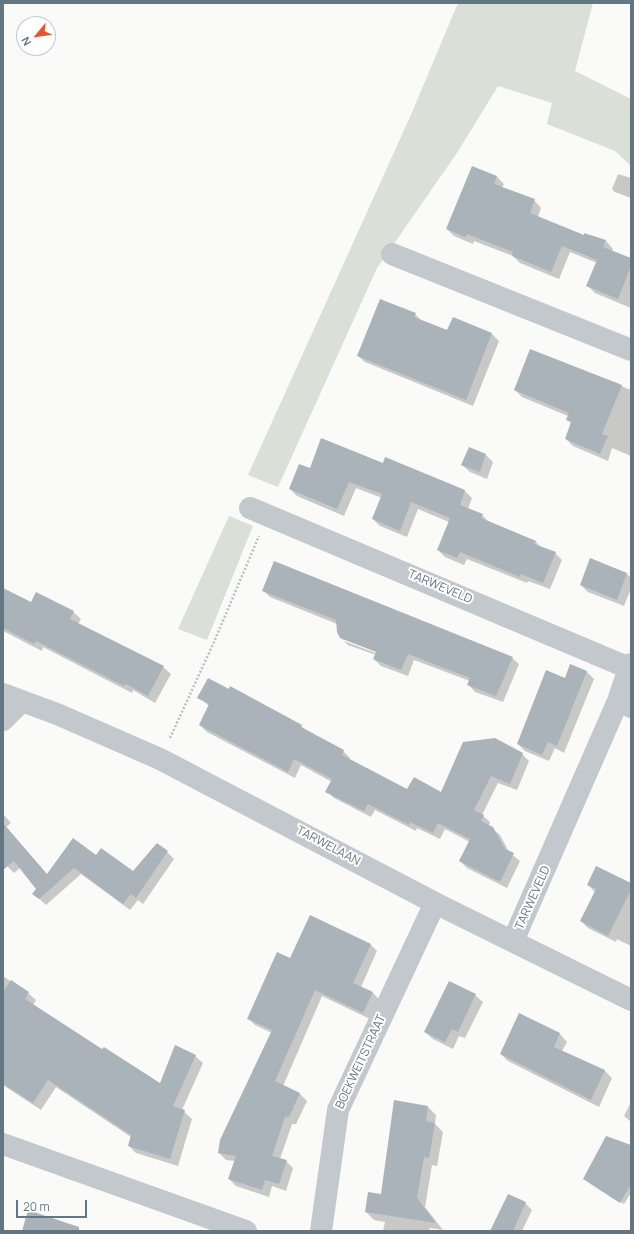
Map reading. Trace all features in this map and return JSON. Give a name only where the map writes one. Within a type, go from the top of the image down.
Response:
[{"type":"street","points":[[392,254],[631,350]]},
{"type":"street","name":"TARWEVELD","points":[[259,511],[630,666],[624,704],[513,941]]},
{"type":"street","name":"TARWELAAN","points":[[3,720],[12,697],[85,726],[160,759],[435,903],[631,1000]]},
{"type":"street","name":"BOEKWEITSTRAAT","points":[[320,1231],[338,1110],[435,903]]},
{"type":"street","points":[[3,1144],[246,1231]]},
{"type":"path","points":[[160,759],[214,642],[259,511]]},
{"type":"shaded area","points":[[458,3],[593,3],[575,71],[631,99],[631,166],[615,151],[547,124],[552,103],[498,86],[457,153],[377,268],[278,487],[248,475],[410,117]]},
{"type":"shaded area","points":[[229,516],[253,526],[207,640],[178,629]]},
{"type":"building","points":[[472,166],[497,176],[494,184],[535,199],[530,213],[584,235],[584,233],[606,240],[603,247],[631,258],[631,266],[618,299],[586,286],[597,260],[562,246],[551,272],[512,256],[513,252],[467,234],[465,237],[446,229]]},
{"type":"building","points":[[380,299],[416,313],[414,317],[447,330],[453,317],[492,333],[466,400],[357,356]]},
{"type":"building","points":[[530,349],[622,385],[602,434],[608,436],[600,454],[565,439],[571,422],[566,420],[569,413],[514,390]]},
{"type":"building","points":[[321,438],[383,463],[385,457],[465,490],[460,505],[483,514],[481,518],[536,541],[534,544],[556,552],[543,583],[521,574],[520,577],[460,552],[457,558],[437,550],[450,518],[411,502],[400,531],[372,519],[382,494],[349,482],[337,509],[289,489],[299,464],[310,468]]},
{"type":"building","points":[[469,447],[486,454],[480,472],[461,465]]},
{"type":"building","points":[[590,558],[627,573],[617,600],[580,585]]},
{"type":"building","points":[[274,561],[513,657],[496,696],[467,685],[470,678],[408,654],[401,670],[373,659],[376,652],[340,638],[337,632],[336,620],[262,591]]},
{"type":"building","points":[[3,588],[31,602],[36,592],[74,611],[70,619],[164,666],[148,696],[126,684],[124,686],[36,641],[34,644],[3,628]]},
{"type":"building","points":[[570,664],[587,671],[557,746],[548,742],[542,755],[517,744],[546,670],[565,678]]},
{"type":"building","points":[[208,678],[229,689],[230,686],[302,725],[301,727],[344,750],[342,755],[407,789],[414,777],[441,792],[463,742],[495,738],[523,753],[510,784],[491,776],[474,810],[484,815],[481,821],[493,827],[505,849],[514,853],[500,882],[459,861],[470,839],[438,823],[433,833],[410,822],[409,825],[368,804],[364,811],[325,792],[332,779],[294,759],[288,772],[199,725],[209,704],[197,698]]},
{"type":"building","points":[[3,823],[47,874],[73,838],[96,855],[101,848],[133,871],[157,843],[168,851],[136,898],[131,894],[123,904],[74,868],[39,899],[32,894],[36,889],[14,861],[3,870]]},
{"type":"building","points":[[596,866],[631,883],[631,890],[608,936],[580,921],[596,889],[587,885]]},
{"type":"building","points":[[310,915],[371,944],[353,983],[373,992],[363,1013],[315,990],[275,1081],[300,1093],[289,1117],[285,1117],[272,1156],[287,1160],[279,1184],[265,1180],[262,1190],[228,1179],[236,1156],[218,1153],[220,1140],[272,1030],[247,1019],[277,952],[290,958]]},
{"type":"building","points":[[11,980],[29,992],[25,999],[102,1049],[104,1047],[160,1083],[175,1045],[196,1055],[173,1106],[185,1110],[170,1159],[128,1146],[131,1135],[48,1080],[33,1103],[3,1084],[3,992]]},
{"type":"building","points":[[449,981],[476,994],[458,1032],[452,1029],[445,1042],[424,1032]]},
{"type":"building","points":[[519,1013],[560,1033],[554,1047],[605,1070],[591,1100],[500,1054]]},
{"type":"building","points":[[394,1100],[428,1106],[426,1121],[435,1123],[429,1158],[424,1157],[417,1198],[436,1223],[365,1212],[368,1192],[381,1194]]},
{"type":"building","points":[[606,1136],[631,1145],[631,1184],[620,1203],[583,1179]]},
{"type":"building","points":[[508,1194],[526,1202],[513,1231],[490,1231]]},
{"type":"building","points":[[28,1210],[79,1227],[79,1231],[22,1231]]}]
